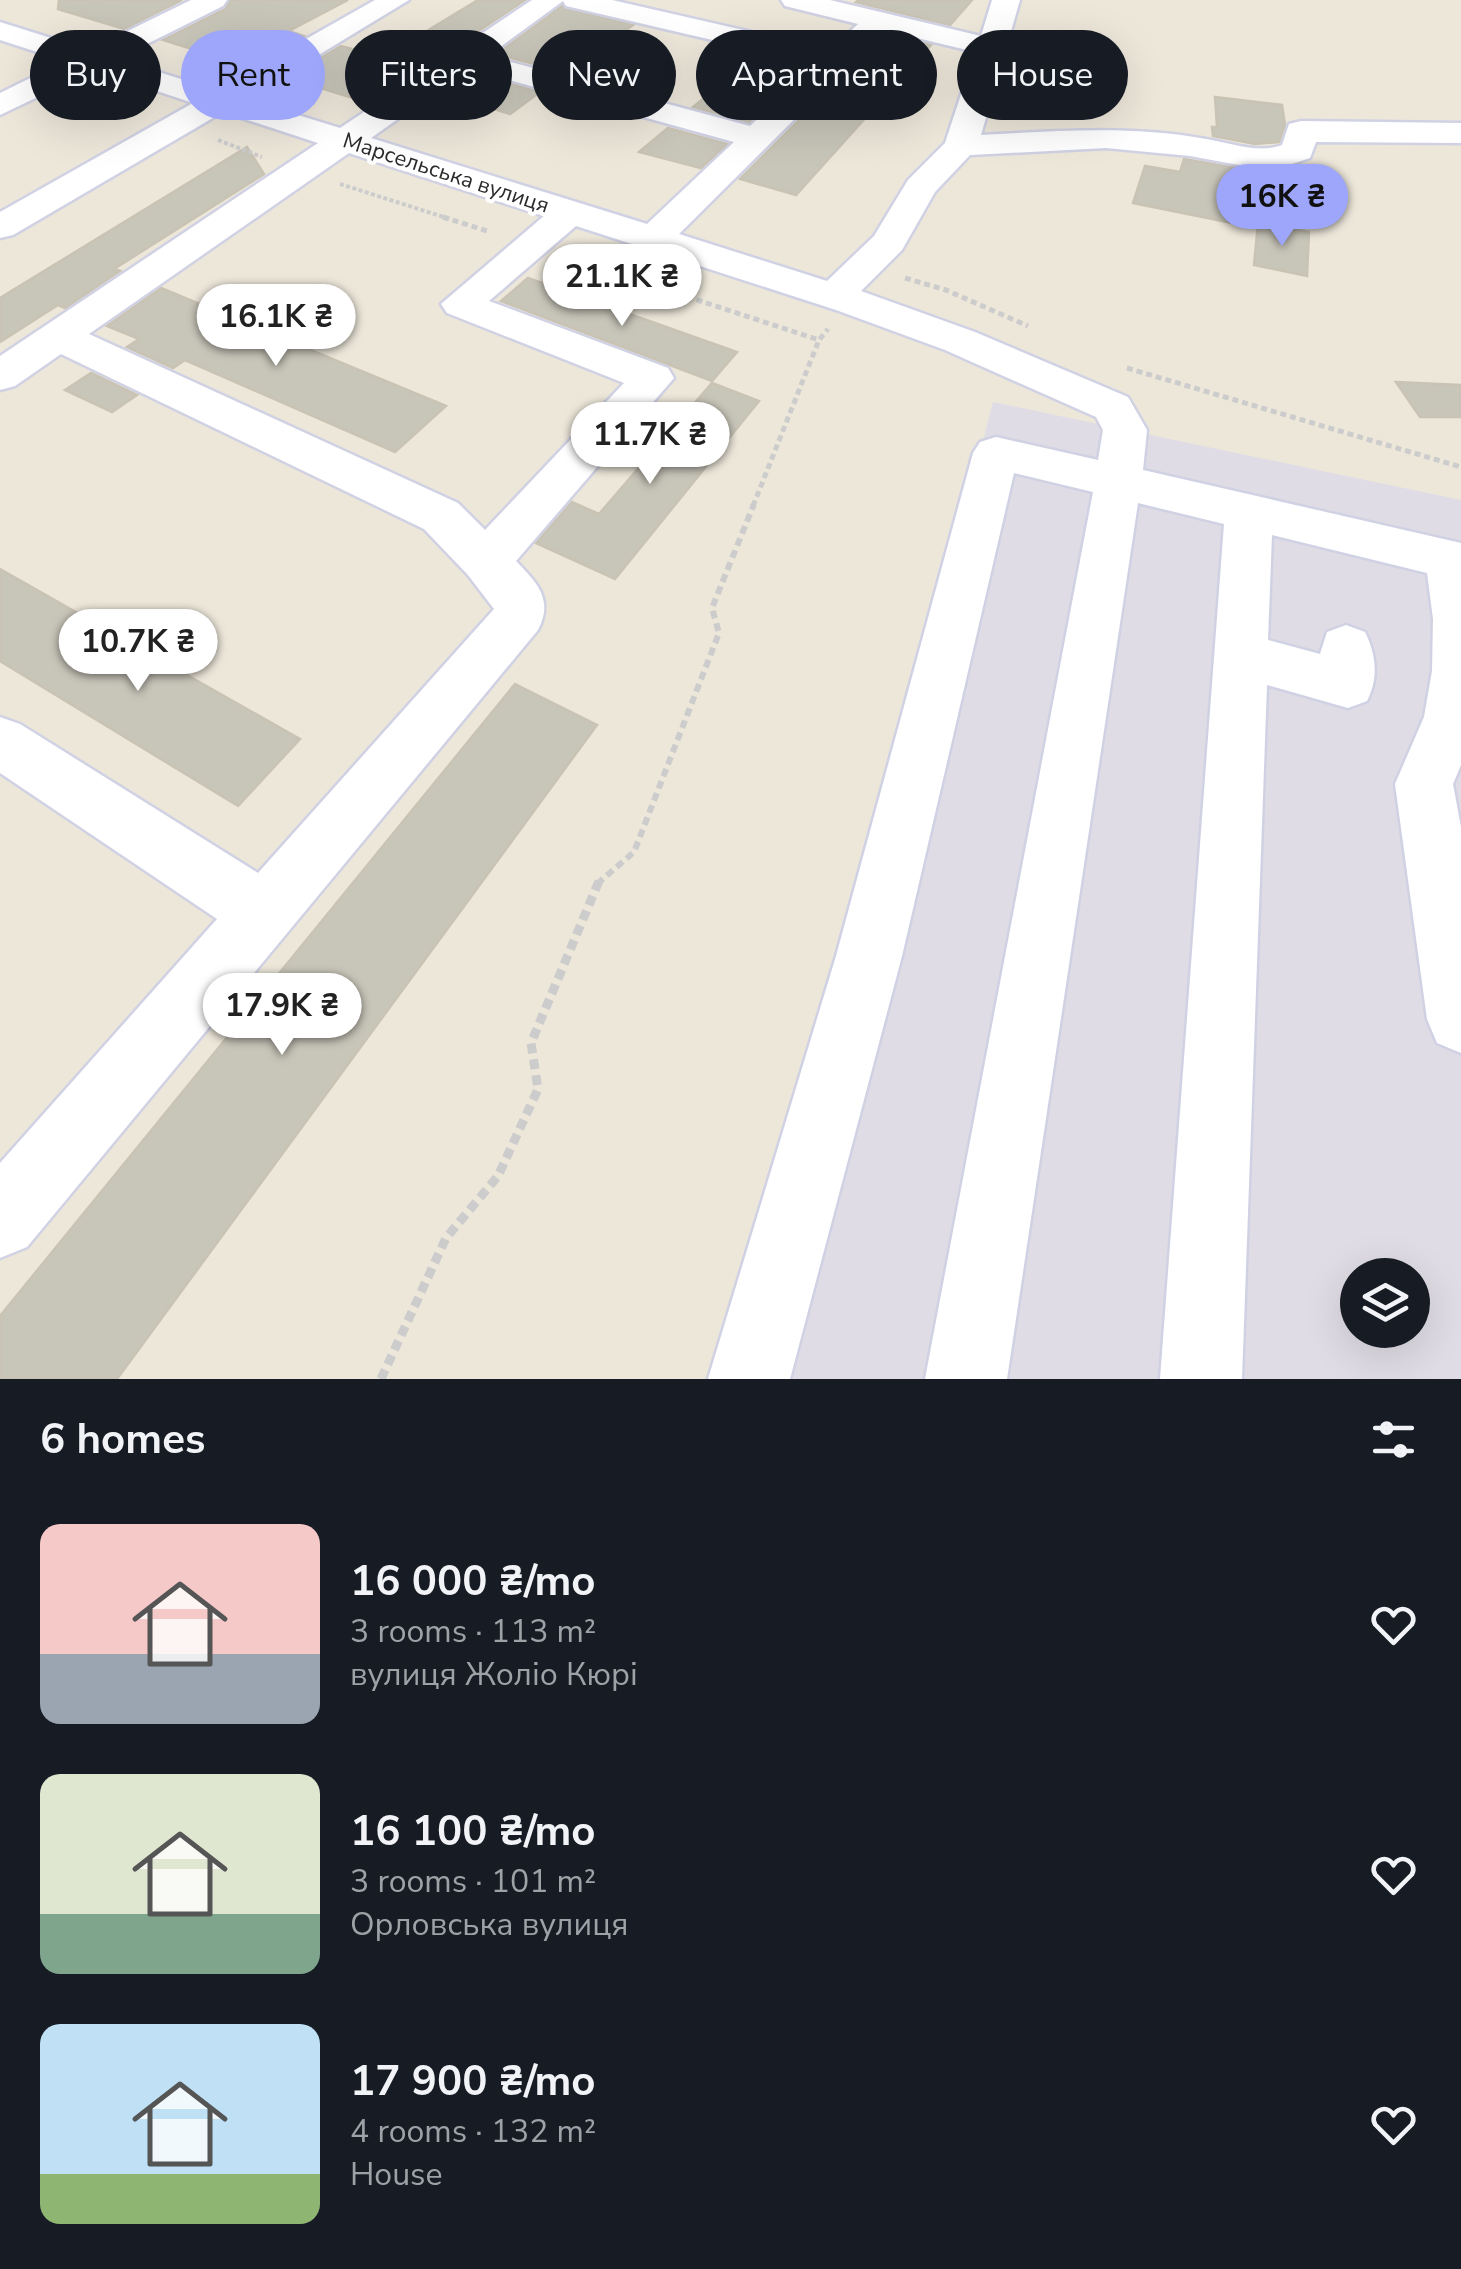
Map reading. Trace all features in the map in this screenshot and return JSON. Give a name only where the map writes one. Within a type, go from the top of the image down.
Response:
[{"type":"street","points":[[152,30],[213,0]]},
{"type":"street","points":[[325,39],[394,0]]},
{"type":"street","points":[[506,30],[550,0]]},
{"type":"street","points":[[576,0],[706,30]]},
{"type":"street","points":[[795,0],[957,38]]},
{"type":"street","points":[[996,30],[1006,0]]},
{"type":"street","points":[[867,30],[879,18]]},
{"type":"street","name":"Марсельська вулиця","points":[[0,31],[30,40]]},
{"type":"street","points":[[512,72],[757,138]]},
{"type":"street","points":[[0,105],[30,90]]},
{"type":"street","points":[[0,226],[183,120]]},
{"type":"street","name":"Марсельська вулиця","points":[[278,120],[834,296],[960,341],[1112,407],[1125,430],[966,1379]]},
{"type":"street","points":[[0,376],[377,120]]},
{"type":"street","points":[[654,238],[775,120]]},
{"type":"street","points":[[834,296],[889,242],[920,187],[960,146],[968,120]]},
{"type":"street","points":[[960,146],[1106,138],[1190,146],[1271,161],[1298,151],[1301,131],[1461,132]]},
{"type":"street","points":[[486,561],[652,378],[462,304],[571,212]]},
{"type":"street","points":[[0,1220],[520,615],[520,599],[441,516],[60,337]]},
{"type":"street","points":[[749,1379],[869,956],[996,453],[1450,559],[1459,619],[1460,671],[1452,717],[1424,784],[1461,1018]]},
{"type":"street","points":[[1201,1379],[1248,513]]},
{"type":"street","points":[[1241,655],[1348,685],[1346,647]]},
{"type":"street","points":[[0,742],[264,912]]},
{"type":"path","points":[[866,268],[946,290],[1038,331]]},
{"type":"path","points":[[382,1379],[446,1238],[498,1176],[538,1089],[531,1043],[598,882],[634,852],[719,633],[712,608],[819,340]]},
{"type":"path","points":[[1114,363],[1461,467]]},
{"type":"shaded area","points":[[993,402],[1461,500],[1461,1379],[725,1379],[852,948]]},
{"type":"building","points":[[59,0],[182,0],[124,29],[58,9]]},
{"type":"building","points":[[231,0],[348,0],[291,30],[183,30],[225,9]]},
{"type":"building","points":[[478,0],[525,0],[480,30],[429,30]]},
{"type":"building","points":[[858,0],[972,0],[950,25]]},
{"type":"building","points":[[562,6],[633,25],[626,30],[532,30],[532,64],[512,58],[512,43]]},
{"type":"building","points":[[181,31],[181,46],[163,40]]},
{"type":"building","points":[[345,47],[345,96],[325,90],[325,55]]},
{"type":"building","points":[[512,84],[532,90],[532,98],[512,113]]},
{"type":"building","points":[[1215,97],[1282,105],[1285,125],[1279,142],[1255,144],[1213,136],[1212,127],[1217,127]]},
{"type":"building","points":[[799,120],[864,120],[796,195],[740,179]]},
{"type":"building","points":[[668,128],[727,144],[701,168],[639,152]]},
{"type":"building","points":[[247,147],[264,174],[114,269],[120,271],[65,308],[58,305],[0,342],[0,298]]},
{"type":"building","points":[[1184,159],[1253,171],[1237,224],[1133,203],[1145,166],[1180,172]]},
{"type":"building","points":[[1258,223],[1309,232],[1307,276],[1254,265]]},
{"type":"building","points":[[528,278],[737,352],[712,381],[501,301]]},
{"type":"building","points":[[161,288],[446,406],[395,452],[185,360],[173,368],[127,347],[139,339],[107,326]]},
{"type":"building","points":[[91,373],[137,395],[112,412],[65,390]]},
{"type":"building","points":[[1396,382],[1461,385],[1461,417],[1420,417]]},
{"type":"building","points":[[712,383],[759,401],[615,579],[536,543],[572,502],[599,514]]},
{"type":"building","points":[[0,569],[300,739],[238,806],[0,661]]},
{"type":"building","points":[[515,684],[597,725],[117,1379],[0,1379],[0,1316]]}]
